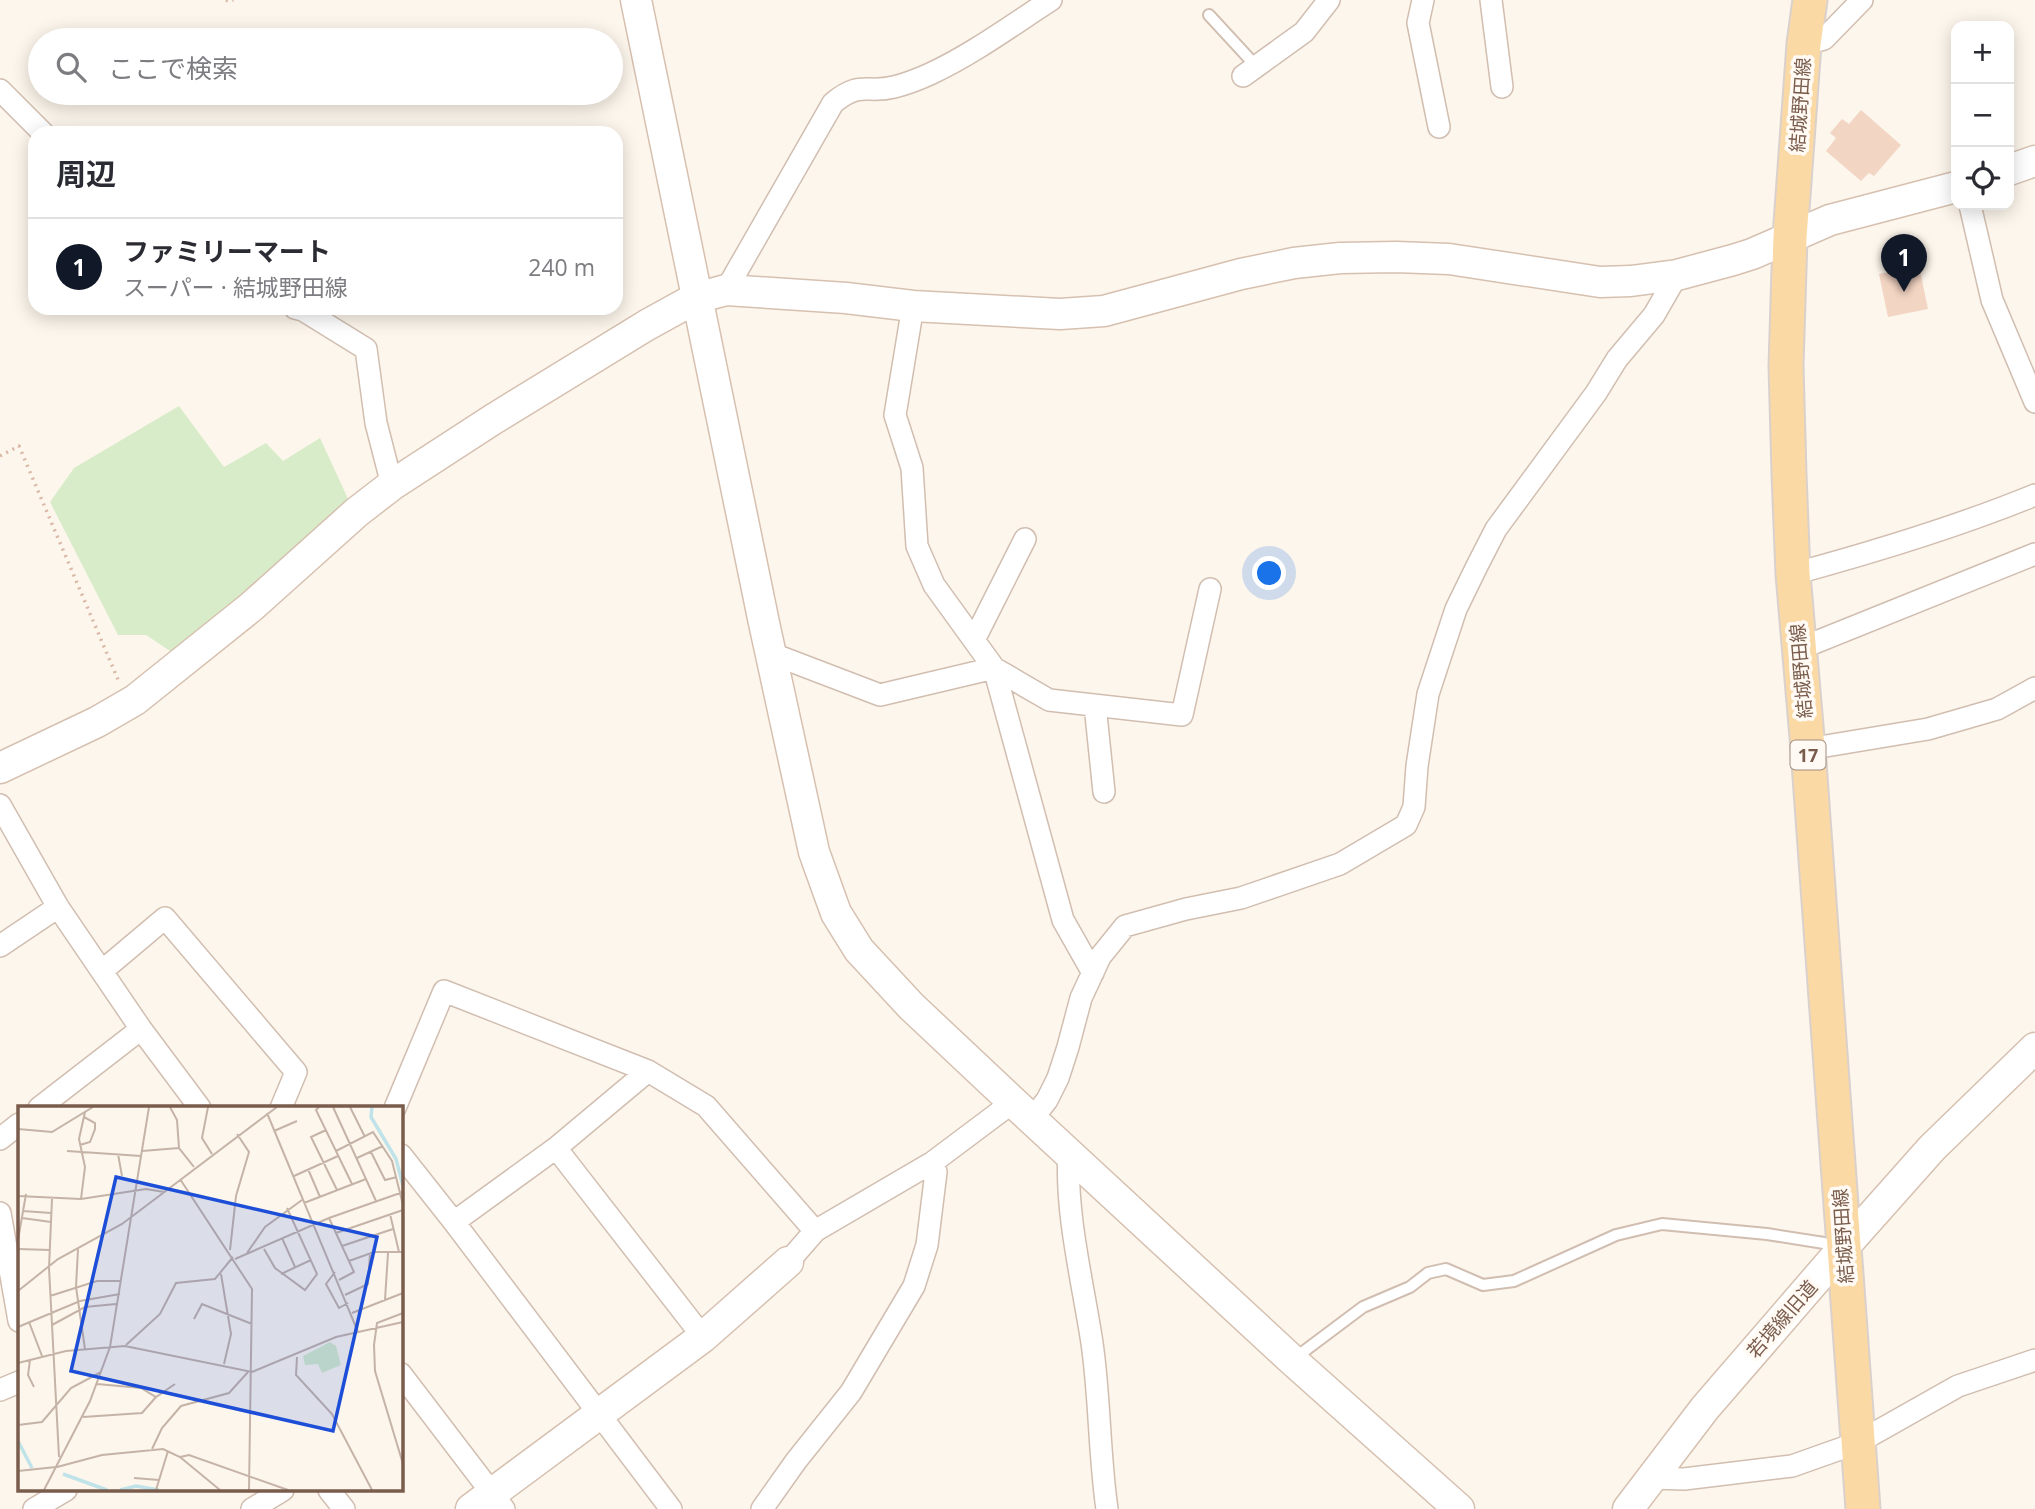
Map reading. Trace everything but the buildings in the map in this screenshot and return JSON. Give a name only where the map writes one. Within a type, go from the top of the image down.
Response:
[{"type":"main road","name":"結城野田線","points":[[1810,0],[1804,44],[1790,237],[1786,366],[1793,575],[1808,749],[1834,1245],[1863,1509]]},
{"type":"street","points":[[636,0],[770,653],[814,852],[836,913],[859,950],[911,1006],[1292,1360],[1459,1509]]},
{"type":"street","points":[[726,290],[832,103],[844,93],[858,88],[892,88],[929,74],[1051,0]]},
{"type":"street","points":[[1250,71],[1304,32],[1329,0]]},
{"type":"street","points":[[1423,0],[1418,23],[1439,127]]},
{"type":"street","points":[[1491,0],[1502,87]]},
{"type":"street","points":[[1804,44],[1824,39],[1862,0]]},
{"type":"street","points":[[0,90],[36,126]]},
{"type":"street","points":[[2014,168],[2035,161]]},
{"type":"street","points":[[0,768],[88,727],[128,704],[251,607],[356,512],[392,485],[647,325],[696,298],[726,290],[846,298],[913,306],[1060,314],[1104,311],[1241,274],[1294,263],[1340,258],[1449,259],[1600,282],[1631,281],[1677,275],[1752,254],[1830,220],[1951,188]]},
{"type":"street","points":[[1971,210],[1992,300],[2035,402]]},
{"type":"street","points":[[402,1375],[489,1504],[599,1415],[703,1337],[788,1262],[815,1231],[1022,1110],[1047,1100],[1058,1078],[1081,998],[1100,957],[1125,926],[1186,909],[1241,898],[1340,864],[1406,825],[1414,807],[1428,694],[1456,609],[1477,566],[1496,529],[1596,393],[1617,359],[1654,315],[1677,275]]},
{"type":"street","points":[[913,306],[895,415],[912,468],[917,545],[934,585],[994,668],[1063,920],[1093,973]]},
{"type":"street","points":[[311,315],[366,349],[376,423],[392,485]]},
{"type":"street","points":[[1793,575],[1859,556],[2035,495]]},
{"type":"street","points":[[974,640],[1025,539]]},
{"type":"street","points":[[1799,649],[2035,554]]},
{"type":"street","points":[[770,653],[880,695],[994,668],[1049,700],[1182,715],[1210,589]]},
{"type":"street","points":[[1808,749],[1928,729],[1997,709],[2035,688]]},
{"type":"street","points":[[1095,705],[1104,792]]},
{"type":"street","points":[[0,805],[58,907],[141,1029],[199,1106]]},
{"type":"street","points":[[0,946],[58,907]]},
{"type":"street","points":[[102,971],[165,918],[296,1072],[282,1106]]},
{"type":"street","points":[[396,1106],[444,990],[648,1071],[706,1106],[815,1231]]},
{"type":"street","points":[[42,1106],[141,1029]]},
{"type":"street","name":"若境線旧道","points":[[1628,1509],[1834,1245],[2035,1048]]},
{"type":"street","points":[[454,1222],[556,1148],[648,1071]]},
{"type":"street","points":[[0,1139],[18,1125]]},
{"type":"street","points":[[556,1148],[703,1337]]},
{"type":"street","points":[[1069,1152],[1067,1174],[1079,1268],[1093,1345],[1107,1509]]},
{"type":"street","points":[[402,1156],[671,1509]]},
{"type":"street","points":[[762,1509],[851,1392],[914,1286],[927,1245],[936,1172],[933,1162]]},
{"type":"street","points":[[0,1213],[18,1315]]},
{"type":"street","points":[[1651,1478],[1684,1479],[1792,1466],[1857,1443],[1958,1386],[2035,1360]]},
{"type":"street","points":[[0,1390],[18,1382]]},
{"type":"street","points":[[34,1509],[63,1492]]},
{"type":"street","points":[[252,1509],[280,1492]]},
{"type":"street","points":[[331,1492],[344,1509]]},
{"type":"lane","points":[[1209,15],[1250,71]]},
{"type":"lane","points":[[1292,1360],[1363,1307],[1409,1287],[1428,1273],[1446,1269],[1483,1285],[1514,1281],[1616,1235],[1662,1224],[1767,1234],[1834,1245]]},
{"type":"path","points":[[226,0],[233,0]]},
{"type":"path","points":[[0,456],[19,446],[128,704]]},
{"type":"green space","points":[[179,406],[224,467],[266,443],[283,461],[320,438],[350,503],[173,653],[146,635],[118,635],[50,502],[74,468]]},
{"type":"place","name":"ファミリーマート","points":[[1904,292]]}]
